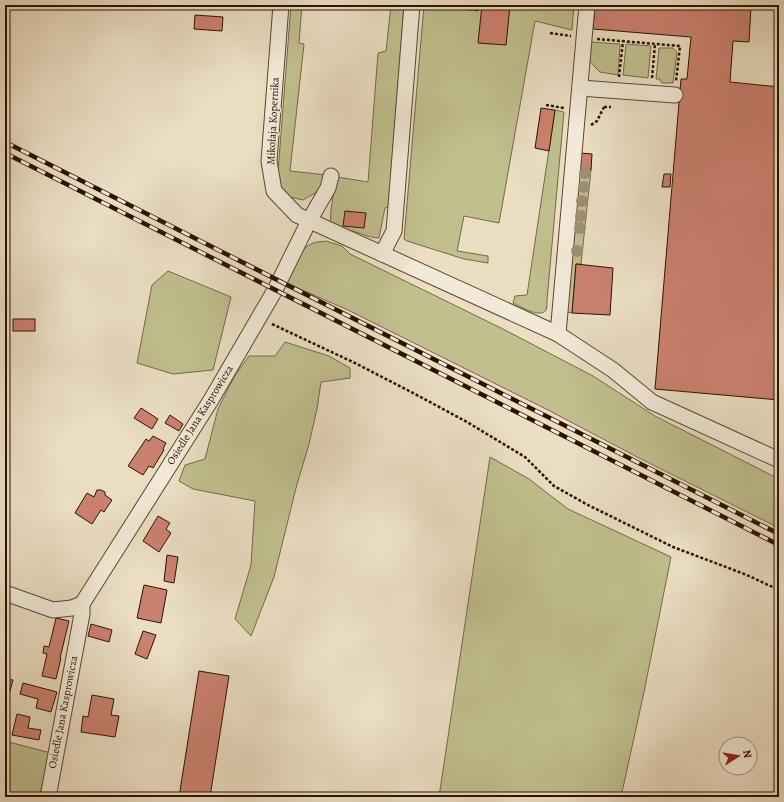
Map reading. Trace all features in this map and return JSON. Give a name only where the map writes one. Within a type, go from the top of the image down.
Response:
[{"type":"street","name":"Mikołaja Kopernika","points":[[281,5],[269,161],[274,191],[296,215],[558,334],[613,370],[652,402],[779,460]]},
{"type":"street","points":[[382,254],[394,231],[412,5]]},
{"type":"street","points":[[558,334],[580,88],[578,37],[587,5]]},
{"type":"street","points":[[580,88],[675,95]]},
{"type":"street","name":"Osiedle Jana Kasprowicza","points":[[48,797],[82,614],[82,604],[211,400],[259,318],[275,290],[309,221],[328,188],[331,176]]},
{"type":"street","points":[[5,593],[53,610],[72,608],[82,604]]},
{"type":"path","points":[[475,10],[480,5]]},
{"type":"path","points":[[550,33],[680,46],[675,95]]},
{"type":"path","points":[[652,78],[655,44]]},
{"type":"path","points":[[259,318],[355,363],[467,422],[525,457],[554,486],[588,505],[673,547],[779,590]]},
{"type":"shaded area","points":[[291,5],[302,5],[299,43],[304,44],[290,171],[327,175],[317,192],[303,200],[290,197],[281,188],[278,172]]},
{"type":"shaded area","points":[[391,5],[404,5],[389,207],[385,208],[379,238],[335,227],[331,223],[331,217],[337,177],[368,182],[378,53],[386,51]]},
{"type":"shaded area","points":[[424,5],[574,5],[572,30],[535,21],[499,223],[464,216],[457,251],[488,256],[488,263],[464,259],[404,239]]},
{"type":"shaded area","points":[[590,42],[620,44],[618,75],[600,72],[595,67],[590,61]]},
{"type":"shaded area","points":[[626,44],[651,46],[648,78],[623,75]]},
{"type":"shaded area","points":[[659,48],[673,48],[677,52],[673,83],[662,83],[660,79],[656,79]]},
{"type":"shaded area","points":[[555,110],[564,112],[547,307],[543,312],[535,313],[513,303],[515,296],[527,295]]},
{"type":"shaded area","points":[[579,169],[591,170],[581,264],[576,264],[572,313],[566,312]]},
{"type":"shaded area","points":[[326,241],[342,246],[350,254],[503,329],[593,376],[655,416],[779,479],[779,528],[348,310],[284,282],[292,265],[303,250],[315,242]]},
{"type":"shaded area","points":[[168,271],[231,297],[213,370],[173,374],[137,363],[152,285]]},
{"type":"shaded area","points":[[285,342],[329,356],[350,368],[350,378],[321,382],[317,409],[309,444],[296,488],[274,577],[251,636],[235,619],[251,565],[255,501],[193,489],[179,481],[185,465],[205,459],[218,409],[234,377],[249,356],[275,356]]},
{"type":"shaded area","points":[[490,457],[529,479],[568,509],[671,557],[621,797],[439,797]]},
{"type":"shaded area","points":[[5,741],[51,753],[39,797],[5,797]]},
{"type":"building","points":[[482,5],[510,5],[506,45],[478,43]]},
{"type":"building","points":[[595,5],[723,5],[751,7],[749,42],[733,41],[730,82],[779,87],[779,400],[655,389],[681,79],[687,79],[691,37],[593,29]]},
{"type":"building","points":[[195,15],[223,17],[222,31],[194,29]]},
{"type":"building","points":[[541,108],[555,110],[549,151],[535,148]]},
{"type":"building","points":[[580,153],[592,154],[591,170],[579,169]]},
{"type":"building","points":[[664,174],[671,174],[670,187],[662,187]]},
{"type":"building","points":[[345,211],[366,213],[364,228],[343,226]]},
{"type":"building","points":[[576,264],[613,268],[610,315],[572,313]]},
{"type":"building","points":[[13,319],[35,319],[35,331],[13,331]]},
{"type":"building","points":[[141,408],[158,419],[152,429],[134,418]]},
{"type":"building","points":[[170,415],[183,424],[179,431],[165,423]]},
{"type":"building","points":[[153,436],[166,443],[163,449],[164,450],[153,468],[149,466],[143,475],[128,466],[146,439],[149,441]]},
{"type":"building","points":[[97,490],[105,492],[105,495],[112,500],[104,512],[101,510],[92,524],[75,513],[87,493],[94,497]]},
{"type":"building","points":[[158,516],[170,523],[166,529],[171,533],[159,552],[143,541]]},
{"type":"building","points":[[167,555],[178,557],[174,583],[164,581]]},
{"type":"building","points":[[144,585],[167,590],[161,623],[137,618]]},
{"type":"building","points":[[56,618],[69,621],[56,679],[42,676],[47,654],[43,653],[44,646],[49,647]]},
{"type":"building","points":[[91,624],[112,630],[109,642],[88,636]]},
{"type":"building","points":[[143,631],[156,635],[147,659],[135,654]]},
{"type":"building","points":[[199,671],[229,676],[210,797],[179,797]]},
{"type":"building","points":[[5,679],[13,680],[9,694],[5,693]]},
{"type":"building","points":[[23,683],[57,692],[51,712],[36,708],[38,699],[20,694]]},
{"type":"building","points":[[92,695],[114,699],[111,715],[119,716],[115,737],[81,732],[83,716],[88,717]]},
{"type":"building","points":[[17,714],[30,717],[28,728],[41,730],[39,740],[12,735]]},
{"type":"railway","points":[[5,142],[779,534]]},
{"type":"railway","points":[[5,153],[779,545]]}]
